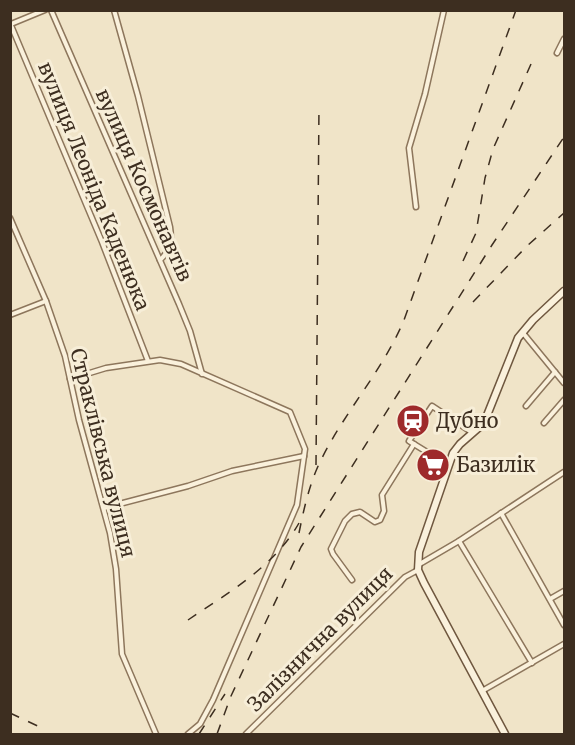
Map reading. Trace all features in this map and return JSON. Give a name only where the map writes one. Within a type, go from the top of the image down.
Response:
[{"type":"main road","name":"Залізнична вулиця","points":[[417,568],[419,552],[448,465],[456,448],[482,426],[522,332],[564,291]]},
{"type":"main road","points":[[417,568],[504,735]]},
{"type":"street","points":[[11,24],[45,10]]},
{"type":"street","name":"вулиця Космонавтів","points":[[51,10],[190,331],[203,374]]},
{"type":"street","points":[[114,10],[170,226],[171,244],[167,253],[160,260]]},
{"type":"street","points":[[416,207],[409,148],[425,94],[444,10]]},
{"type":"street","name":"вулиця Леоніда Каденюка","points":[[11,24],[102,242],[148,361]]},
{"type":"street","points":[[557,53],[564,39]]},
{"type":"street","name":"Страклівська вулиця","points":[[10,218],[46,301],[65,356],[79,420],[104,508],[116,569],[122,654],[156,735]]},
{"type":"street","points":[[10,315],[46,301]]},
{"type":"street","points":[[522,332],[564,383]]},
{"type":"street","points":[[70,379],[106,368],[148,361],[160,360],[181,364],[290,412],[302,439],[305,449],[297,505],[288,530],[243,626],[208,710],[200,724],[188,735]]},
{"type":"street","points":[[526,406],[555,372]]},
{"type":"street","points":[[544,423],[564,400]]},
{"type":"street","points":[[448,465],[409,441],[432,405],[473,434]]},
{"type":"street","points":[[352,580],[333,554],[332,546],[345,520],[352,514],[360,512],[375,522],[380,520],[384,511],[382,495],[414,444]]},
{"type":"street","points":[[104,508],[188,486],[232,471],[304,456]]},
{"type":"street","points":[[417,568],[564,472]]},
{"type":"street","points":[[501,513],[564,625]]},
{"type":"street","points":[[459,541],[532,663]]},
{"type":"street","name":"Залізнична вулиця","points":[[247,734],[405,577],[417,568]]},
{"type":"street","points":[[550,599],[564,591]]},
{"type":"street","points":[[481,692],[564,644]]},
{"type":"railway","points":[[299,533],[305,504],[322,458],[386,356],[404,320],[516,10]]},
{"type":"railway","points":[[463,261],[476,233],[485,178],[493,149],[531,64]]},
{"type":"railway","points":[[316,465],[319,105]]},
{"type":"railway","points":[[217,734],[231,696],[301,547],[492,245],[564,137]]},
{"type":"railway","points":[[473,302],[527,246],[564,213]]},
{"type":"railway","points":[[188,620],[235,589],[264,566],[289,539],[299,523]]},
{"type":"railway","points":[[199,734],[225,694]]},
{"type":"railway","points":[[10,713],[44,729]]},
{"type":"place","name":"Дубно","points":[[413,421]]},
{"type":"place","name":"Базилік","points":[[433,465]]}]
